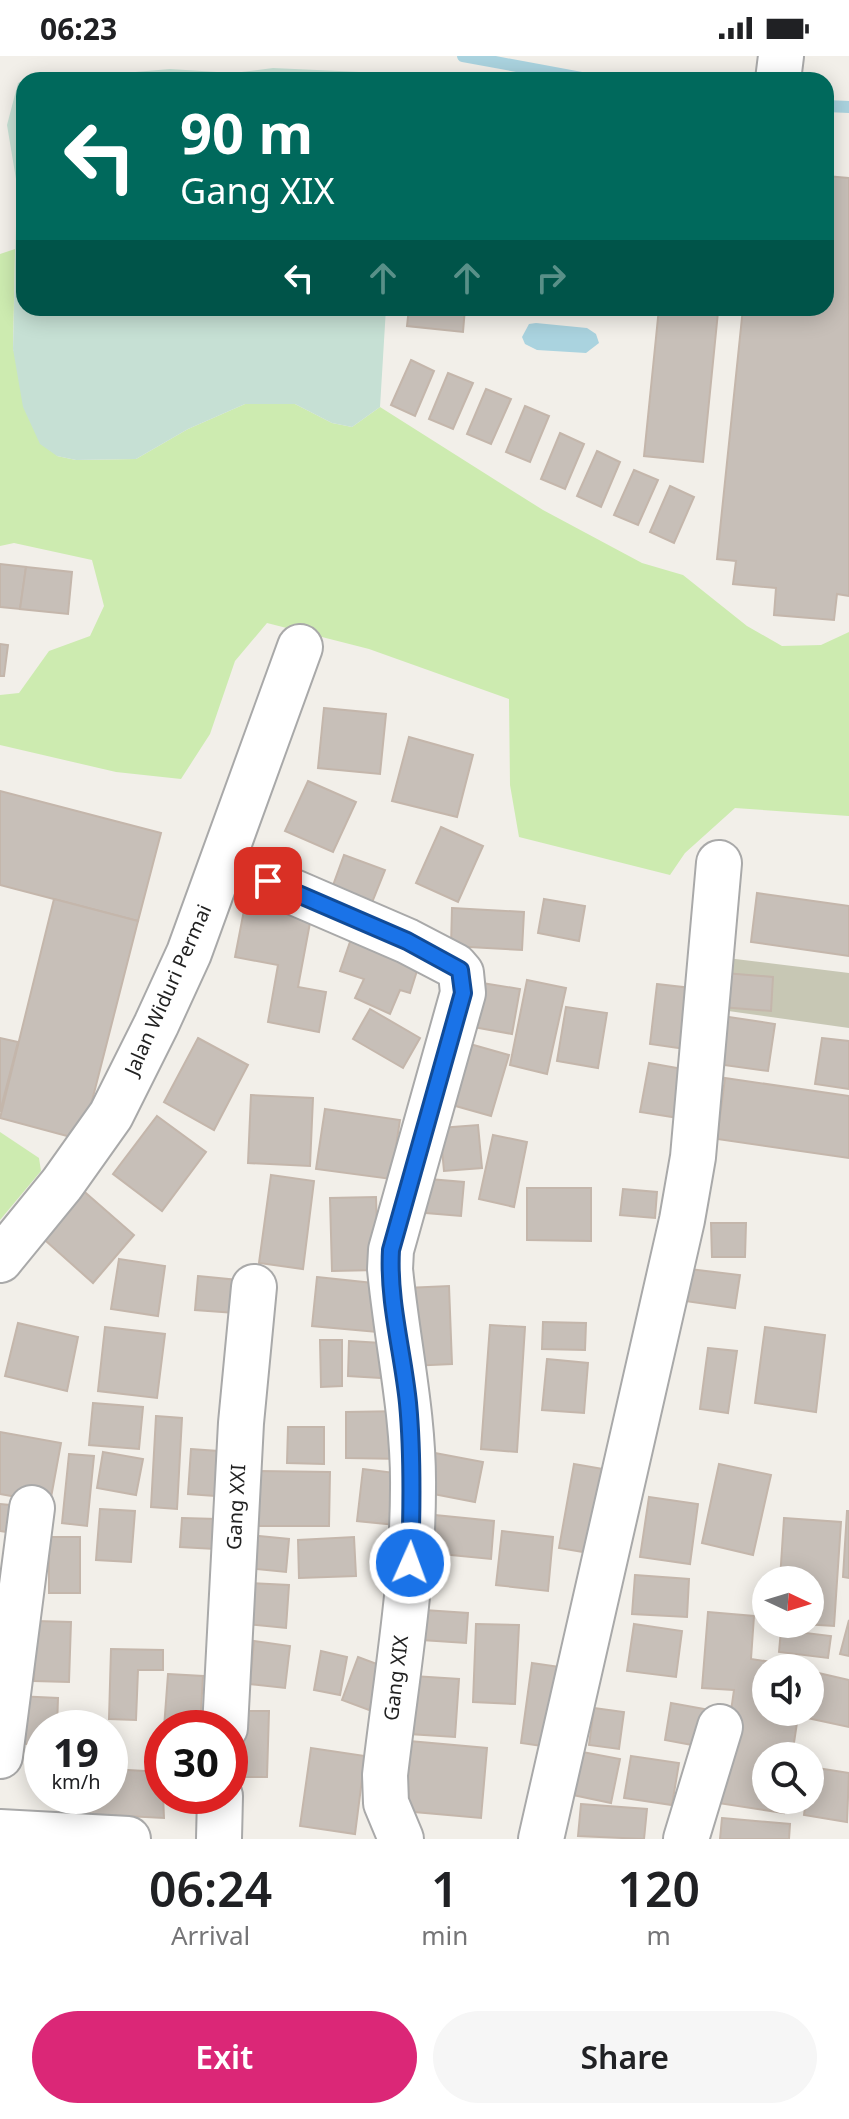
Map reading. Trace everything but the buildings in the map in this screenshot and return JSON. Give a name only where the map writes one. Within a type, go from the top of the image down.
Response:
[{"type":"street","name":"Jalan Widuri Permai","points":[[0,1260],[62,1184],[111,1115],[156,1025],[189,953],[300,647]]},
{"type":"street","points":[[541,1839],[682,1220],[693,1157],[719,863]]},
{"type":"street","name":"Gang XIX","points":[[268,881],[407,941],[460,970],[463,980],[463,993],[391,1260],[408,1402],[413,1487],[410,1563],[385,1775],[391,1821],[401,1839]]},
{"type":"street","name":"Gang XXI","points":[[226,1710],[241,1423],[254,1287]]},
{"type":"street","points":[[0,1756],[32,1508]]},
{"type":"street","points":[[686,1839],[720,1727]]},
{"type":"street","points":[[219,1839],[220,1814]]},
{"type":"street","points":[[26,1835],[128,1839]]},
{"type":"shaded area","points":[[273,68],[360,72],[241,72]]},
{"type":"shaded area","points":[[170,69],[217,72],[135,72]]},
{"type":"shaded area","points":[[16,91],[16,179],[7,125]]},
{"type":"shaded area","points":[[16,226],[16,316],[386,316],[380,407],[352,427],[332,423],[295,404],[245,404],[188,429],[136,459],[76,460],[57,456],[40,444],[23,407],[13,349]]},
{"type":"shaded area","points":[[719,957],[849,973],[849,1028],[707,1008]]},
{"type":"green space","points":[[15,249],[13,349],[57,456],[76,460],[136,459],[188,429],[245,404],[295,404],[332,423],[352,427],[380,407],[543,510],[642,563],[683,575],[747,626],[782,646],[821,645],[849,632],[849,816],[735,808],[685,853],[670,875],[519,837],[510,785],[509,699],[369,649],[267,623],[235,661],[210,734],[181,779],[116,772],[0,745],[0,695],[19,693],[49,651],[90,636],[104,606],[92,560],[14,543],[0,546],[0,254]]},
{"type":"green space","points":[[0,1132],[39,1158],[41,1171],[0,1220]]},
{"type":"water","points":[[529,324],[587,328],[596,334],[599,343],[586,353],[537,350],[525,344],[522,337]]},
{"type":"waterway","points":[[463,56],[549,72]]},
{"type":"waterway","points":[[834,106],[849,107]]},
{"type":"route","points":[[268,881],[407,941],[455,966],[463,980],[463,993],[391,1250],[391,1282],[408,1402],[413,1487],[410,1563]]}]
